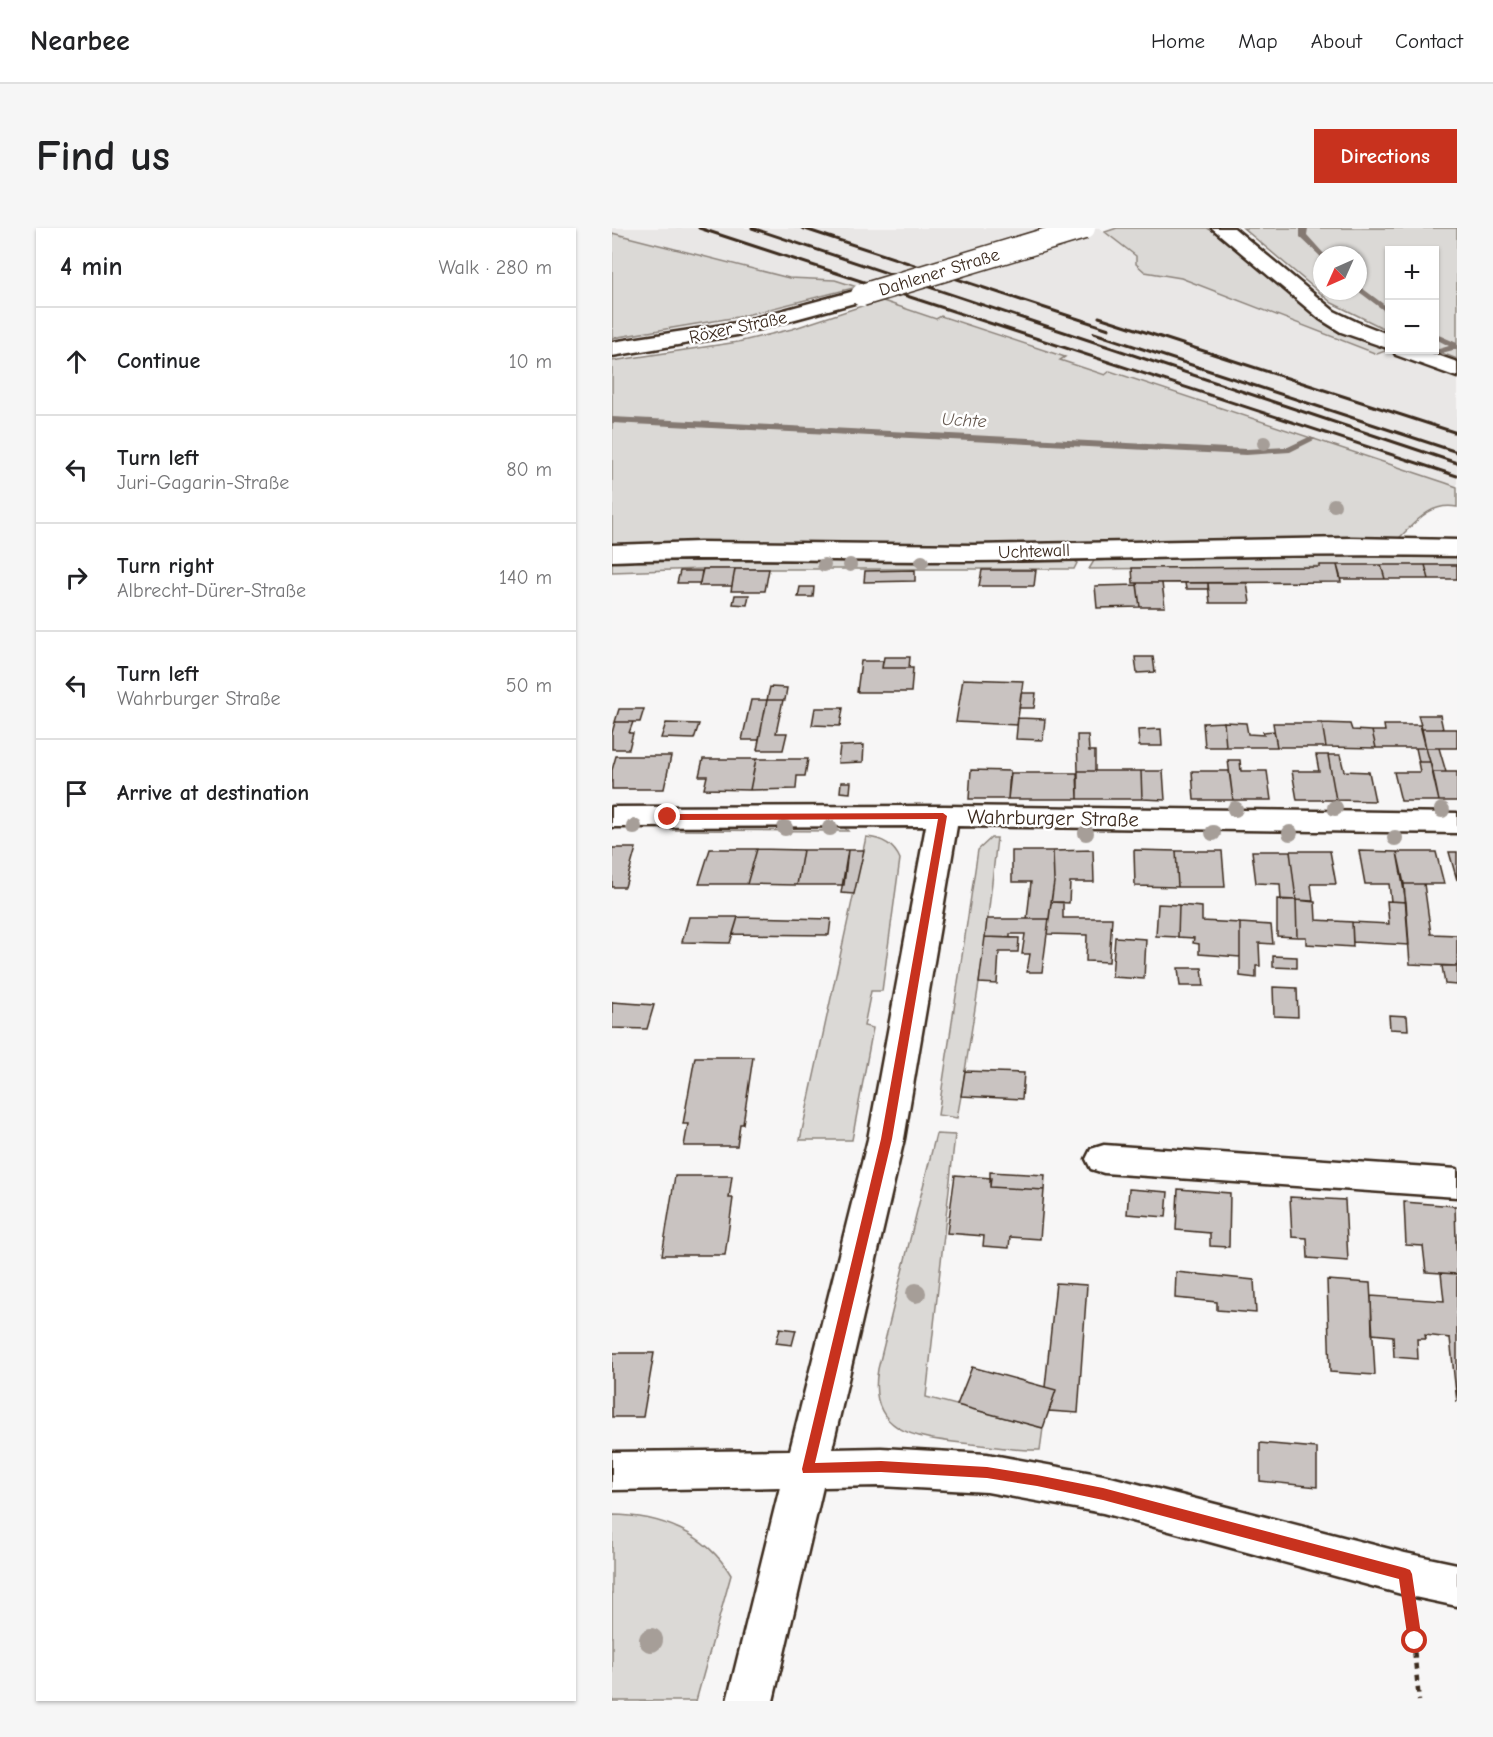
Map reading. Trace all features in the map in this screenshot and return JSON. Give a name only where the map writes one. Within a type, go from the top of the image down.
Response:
[{"type":"street","name":"Dahlener Straße","points":[[862,295],[1084,228]]},
{"type":"street","points":[[1222,228],[1327,315],[1385,341]]},
{"type":"street","name":"Röxer Straße","points":[[612,349],[736,330],[862,295]]},
{"type":"street","points":[[1415,354],[1447,367]]},
{"type":"street","name":"Uchtewall","points":[[612,552],[724,550],[973,553],[1350,546],[1457,548]]},
{"type":"street","points":[[750,1701],[808,1469],[886,1139],[943,816]]},
{"type":"street","name":"Wahrburger Straße","points":[[612,817],[943,816],[1457,823]]},
{"type":"street","points":[[1104,1159],[1457,1183]]},
{"type":"street","points":[[612,1472],[881,1467],[987,1473],[1037,1480],[1103,1494],[1405,1574],[1457,1585]]},
{"type":"path","points":[[1405,1574],[1415,1641],[1419,1701]]},
{"type":"shaded area","points":[[612,228],[1099,228],[1105,232],[1117,228],[1207,228],[1346,333],[1385,348],[1385,354],[1399,354],[1457,377],[1457,487],[1111,372],[1105,375],[1059,360],[1064,356],[942,316],[936,319],[880,300],[857,287],[612,315]]},
{"type":"shaded area","points":[[1117,228],[1207,228],[1225,237],[1346,333],[1385,349],[1385,351],[1377,354],[1181,278],[1145,272],[1136,264],[1136,256],[1105,232]]},
{"type":"shaded area","points":[[1243,228],[1457,228],[1457,359],[1439,352],[1439,246],[1385,246],[1385,329],[1328,300],[1367,300],[1367,246],[1313,246],[1313,287]]},
{"type":"shaded area","points":[[612,233],[789,278],[835,280],[857,287],[738,317],[612,338]]},
{"type":"shaded area","points":[[880,300],[936,319],[941,316],[1065,357],[1060,360],[1105,375],[1110,371],[1446,483],[1457,487],[1457,507],[1438,508],[1423,515],[1398,539],[612,550],[612,361],[738,342],[792,329]]},
{"type":"shaded area","points":[[1457,554],[1457,565],[1089,569],[1095,559],[1100,556]]},
{"type":"shaded area","points":[[612,556],[1073,557],[1077,563],[1074,569],[703,569],[612,572]]},
{"type":"shaded area","points":[[680,823],[841,824],[848,831],[673,830]]},
{"type":"shaded area","points":[[866,837],[886,843],[900,859],[882,991],[871,991],[864,1026],[873,1028],[852,1140],[800,1140]]},
{"type":"shaded area","points":[[991,838],[997,838],[984,952],[957,1118],[938,1115],[978,850]]},
{"type":"shaded area","points":[[936,1134],[955,1135],[926,1397],[1043,1428],[1040,1450],[952,1442],[916,1435],[889,1421],[880,1408],[876,1391],[878,1369]]},
{"type":"shaded area","points":[[612,1515],[647,1518],[680,1529],[709,1548],[731,1575],[696,1701],[612,1701]]},
{"type":"building","points":[[1320,565],[1337,565],[1341,582],[1133,583],[1132,568],[1320,567]]},
{"type":"building","points":[[1337,565],[1381,565],[1385,579],[1341,579]]},
{"type":"building","points":[[1381,565],[1425,565],[1429,579],[1385,579]]},
{"type":"building","points":[[1425,565],[1457,565],[1457,579],[1429,579]]},
{"type":"building","points":[[703,569],[735,569],[732,586],[699,586]]},
{"type":"building","points":[[735,569],[769,569],[765,591],[731,591]]},
{"type":"building","points":[[915,570],[915,581],[864,582],[865,571]]},
{"type":"building","points":[[982,570],[1036,570],[1034,586],[979,586]]},
{"type":"building","points":[[680,571],[702,571],[700,583],[677,583]]},
{"type":"building","points":[[1137,583],[1162,583],[1165,607],[1140,607]]},
{"type":"building","points":[[1185,583],[1208,583],[1208,589],[1186,589]]},
{"type":"building","points":[[1208,583],[1247,583],[1250,603],[1210,603]]},
{"type":"building","points":[[1137,585],[1140,607],[1097,608],[1095,586]]},
{"type":"building","points":[[800,587],[814,587],[813,597],[798,597]]},
{"type":"building","points":[[735,595],[749,595],[747,605],[733,604]]},
{"type":"building","points":[[884,657],[910,657],[909,668],[882,668]]},
{"type":"building","points":[[1135,657],[1153,657],[1155,672],[1137,673]]},
{"type":"building","points":[[861,661],[883,661],[882,668],[913,668],[911,692],[857,692]]},
{"type":"building","points":[[963,679],[1023,681],[1017,725],[956,722]]},
{"type":"building","points":[[770,687],[787,688],[785,700],[767,700]]},
{"type":"building","points":[[1021,693],[1036,693],[1034,708],[1019,708]]},
{"type":"building","points":[[751,700],[767,700],[759,740],[742,740]]},
{"type":"building","points":[[767,700],[783,700],[776,733],[787,733],[783,750],[757,750]]},
{"type":"building","points":[[815,708],[843,708],[840,726],[812,725]]},
{"type":"building","points":[[619,709],[644,709],[640,722],[615,722]]},
{"type":"building","points":[[1418,715],[1440,715],[1443,729],[1422,729]]},
{"type":"building","points":[[1018,718],[1045,719],[1043,740],[1016,739]]},
{"type":"building","points":[[615,722],[633,722],[629,733],[633,733],[629,749],[612,749]]},
{"type":"building","points":[[1224,722],[1226,747],[1205,747],[1203,723]]},
{"type":"building","points":[[1224,722],[1246,723],[1248,734],[1264,735],[1263,732],[1274,731],[1277,747],[1226,747]]},
{"type":"building","points":[[666,723],[699,724],[694,739],[661,738]]},
{"type":"building","points":[[1273,723],[1322,723],[1326,747],[1277,747]]},
{"type":"building","points":[[1322,723],[1350,724],[1352,730],[1372,731],[1376,748],[1326,747]]},
{"type":"building","points":[[1384,725],[1420,725],[1426,748],[1376,748],[1372,731],[1385,731]]},
{"type":"building","points":[[1161,729],[1162,746],[1139,746],[1138,730]]},
{"type":"building","points":[[1422,729],[1457,729],[1457,748],[1426,748]]},
{"type":"building","points":[[1077,735],[1088,735],[1089,751],[1095,751],[1095,771],[1078,771]]},
{"type":"building","points":[[864,745],[863,762],[838,763],[840,746]]},
{"type":"building","points":[[1416,748],[1426,748],[1430,762],[1419,762]]},
{"type":"building","points":[[1426,748],[1439,748],[1446,772],[1433,772]]},
{"type":"building","points":[[1316,755],[1328,755],[1336,800],[1297,800],[1292,771],[1319,771]]},
{"type":"building","points":[[1328,755],[1340,755],[1344,771],[1369,772],[1375,801],[1336,800]]},
{"type":"building","points":[[616,756],[671,756],[664,789],[612,789],[612,770]]},
{"type":"building","points":[[703,759],[756,759],[750,790],[704,789],[707,776],[699,776]]},
{"type":"building","points":[[756,759],[808,759],[805,776],[797,776],[796,789],[750,790]]},
{"type":"building","points":[[1228,760],[1240,760],[1241,771],[1267,771],[1271,800],[1233,800]]},
{"type":"building","points":[[1418,762],[1430,762],[1439,801],[1401,801],[1394,772],[1420,772]]},
{"type":"building","points":[[971,770],[1010,771],[1008,799],[969,799]]},
{"type":"building","points":[[1078,771],[1141,771],[1142,799],[1078,799]]},
{"type":"building","points":[[1141,771],[1163,771],[1165,800],[1142,799]]},
{"type":"building","points":[[1192,771],[1229,771],[1233,800],[1194,800]]},
{"type":"building","points":[[1433,772],[1457,772],[1457,801],[1439,801]]},
{"type":"building","points":[[1011,773],[1077,773],[1078,799],[1008,799]]},
{"type":"building","points":[[841,782],[851,782],[850,793],[840,792]]},
{"type":"building","points":[[612,848],[636,848],[625,887],[612,887]]},
{"type":"building","points":[[710,849],[757,849],[747,884],[699,884]]},
{"type":"building","points":[[757,849],[803,850],[797,885],[747,884]]},
{"type":"building","points":[[803,850],[848,850],[844,885],[797,885]]},
{"type":"building","points":[[848,850],[864,850],[854,894],[841,893]]},
{"type":"building","points":[[1093,850],[1094,882],[1070,882],[1069,903],[1051,902],[1054,882],[1053,851]]},
{"type":"building","points":[[1134,850],[1176,851],[1178,887],[1135,886]]},
{"type":"building","points":[[1012,851],[1053,851],[1054,882],[1049,919],[1027,919],[1031,882],[1012,882]]},
{"type":"building","points":[[1176,851],[1222,851],[1225,887],[1178,887]]},
{"type":"building","points":[[1252,851],[1290,851],[1296,900],[1281,900],[1280,884],[1256,883]]},
{"type":"building","points":[[1290,851],[1330,851],[1336,884],[1311,884],[1313,901],[1296,900]]},
{"type":"building","points":[[1359,851],[1397,852],[1406,902],[1391,901],[1389,884],[1365,884]]},
{"type":"building","points":[[1397,852],[1436,852],[1444,884],[1404,884]]},
{"type":"building","points":[[1449,852],[1457,852],[1457,880]]},
{"type":"building","points":[[1404,884],[1424,884],[1431,934],[1457,935],[1457,966],[1410,964]]},
{"type":"building","points":[[1277,899],[1296,900],[1297,937],[1277,936]]},
{"type":"building","points":[[1296,900],[1315,902],[1316,920],[1352,922],[1353,947],[1306,944],[1306,937],[1297,937]]},
{"type":"building","points":[[1387,901],[1406,902],[1409,945],[1353,942],[1352,922],[1389,924]]},
{"type":"building","points":[[1051,902],[1063,902],[1063,918],[1112,918],[1109,962],[1086,961],[1087,935],[1047,934]]},
{"type":"building","points":[[1158,904],[1179,905],[1178,937],[1156,936]]},
{"type":"building","points":[[1179,905],[1202,907],[1202,921],[1240,923],[1240,957],[1199,954],[1199,944],[1193,943],[1194,938],[1178,937]]},
{"type":"building","points":[[689,917],[738,917],[730,943],[682,942]]},
{"type":"building","points":[[738,917],[831,919],[829,935],[733,934]]},
{"type":"building","points":[[987,919],[1049,919],[1042,972],[1027,972],[1030,954],[1022,954],[1025,934],[1010,934],[1010,938],[985,937]]},
{"type":"building","points":[[1240,923],[1271,925],[1273,944],[1259,943],[1260,966],[1256,966],[1256,978],[1240,976]]},
{"type":"building","points":[[985,937],[1019,938],[1018,952],[999,952],[997,984],[979,983]]},
{"type":"building","points":[[1115,937],[1146,939],[1144,979],[1112,977]]},
{"type":"building","points":[[1273,956],[1297,957],[1297,968],[1273,967]]},
{"type":"building","points":[[1442,966],[1457,966],[1457,985],[1445,984]]},
{"type":"building","points":[[1178,968],[1202,968],[1204,986],[1180,986]]},
{"type":"building","points":[[1273,987],[1297,988],[1298,1017],[1274,1016]]},
{"type":"building","points":[[612,1002],[654,1005],[647,1029],[612,1028]]},
{"type":"building","points":[[1389,1015],[1407,1016],[1408,1030],[1390,1029]]},
{"type":"building","points":[[695,1057],[753,1057],[743,1124],[740,1124],[737,1146],[684,1146],[688,1124],[683,1124]]},
{"type":"building","points":[[965,1071],[1024,1073],[1022,1099],[961,1096]]},
{"type":"building","points":[[990,1172],[1045,1175],[1044,1190],[990,1187]]},
{"type":"building","points":[[955,1175],[991,1178],[990,1187],[1044,1190],[1040,1239],[1010,1237],[1009,1248],[983,1246],[984,1236],[947,1233]]},
{"type":"building","points":[[675,1176],[732,1176],[729,1198],[733,1198],[725,1255],[662,1255]]},
{"type":"building","points":[[1129,1189],[1168,1192],[1166,1217],[1127,1214]]},
{"type":"building","points":[[1178,1189],[1230,1193],[1229,1247],[1210,1246],[1210,1233],[1176,1230]]},
{"type":"building","points":[[1290,1197],[1345,1200],[1348,1261],[1308,1258],[1307,1238],[1292,1237]]},
{"type":"building","points":[[1404,1202],[1455,1206],[1457,1274],[1426,1272],[1423,1246],[1406,1245]]},
{"type":"building","points":[[1176,1272],[1254,1280],[1256,1313],[1217,1310],[1217,1302],[1175,1298]]},
{"type":"building","points":[[1441,1273],[1457,1274],[1457,1402],[1450,1338],[1425,1335],[1426,1339],[1417,1339],[1418,1359],[1394,1357],[1393,1336],[1372,1334],[1371,1296],[1444,1301]]},
{"type":"building","points":[[1327,1280],[1370,1283],[1375,1375],[1330,1372]]},
{"type":"building","points":[[1056,1283],[1087,1285],[1078,1413],[1049,1411],[1056,1390],[1045,1387]]},
{"type":"building","points":[[780,1328],[796,1330],[792,1345],[776,1343]]},
{"type":"building","points":[[612,1353],[654,1353],[643,1417],[612,1417]]},
{"type":"building","points":[[972,1367],[1056,1390],[1043,1428],[957,1405]]},
{"type":"building","points":[[1260,1443],[1317,1448],[1317,1487],[1260,1481]]},
{"type":"waterway","points":[[1304,228],[1303,235],[1313,246]]},
{"type":"waterway","points":[[1367,294],[1385,309]]},
{"type":"waterway","points":[[1439,338],[1456,346]]},
{"type":"waterway","name":"Uchte","points":[[1418,358],[1457,346]]},
{"type":"waterway","name":"Uchte","points":[[612,420],[1246,452],[1290,449],[1312,439]]},
{"type":"railway","points":[[699,228],[1457,476]]},
{"type":"railway","points":[[752,228],[1457,463]]},
{"type":"railway","points":[[802,228],[1109,329]]},
{"type":"railway","points":[[1099,317],[1457,433]]},
{"type":"railway","points":[[1094,333],[1457,452]]},
{"type":"route","points":[[668,817],[943,816],[886,1139],[808,1469],[881,1467],[987,1473],[1037,1480],[1103,1494],[1405,1574],[1415,1641]]}]
